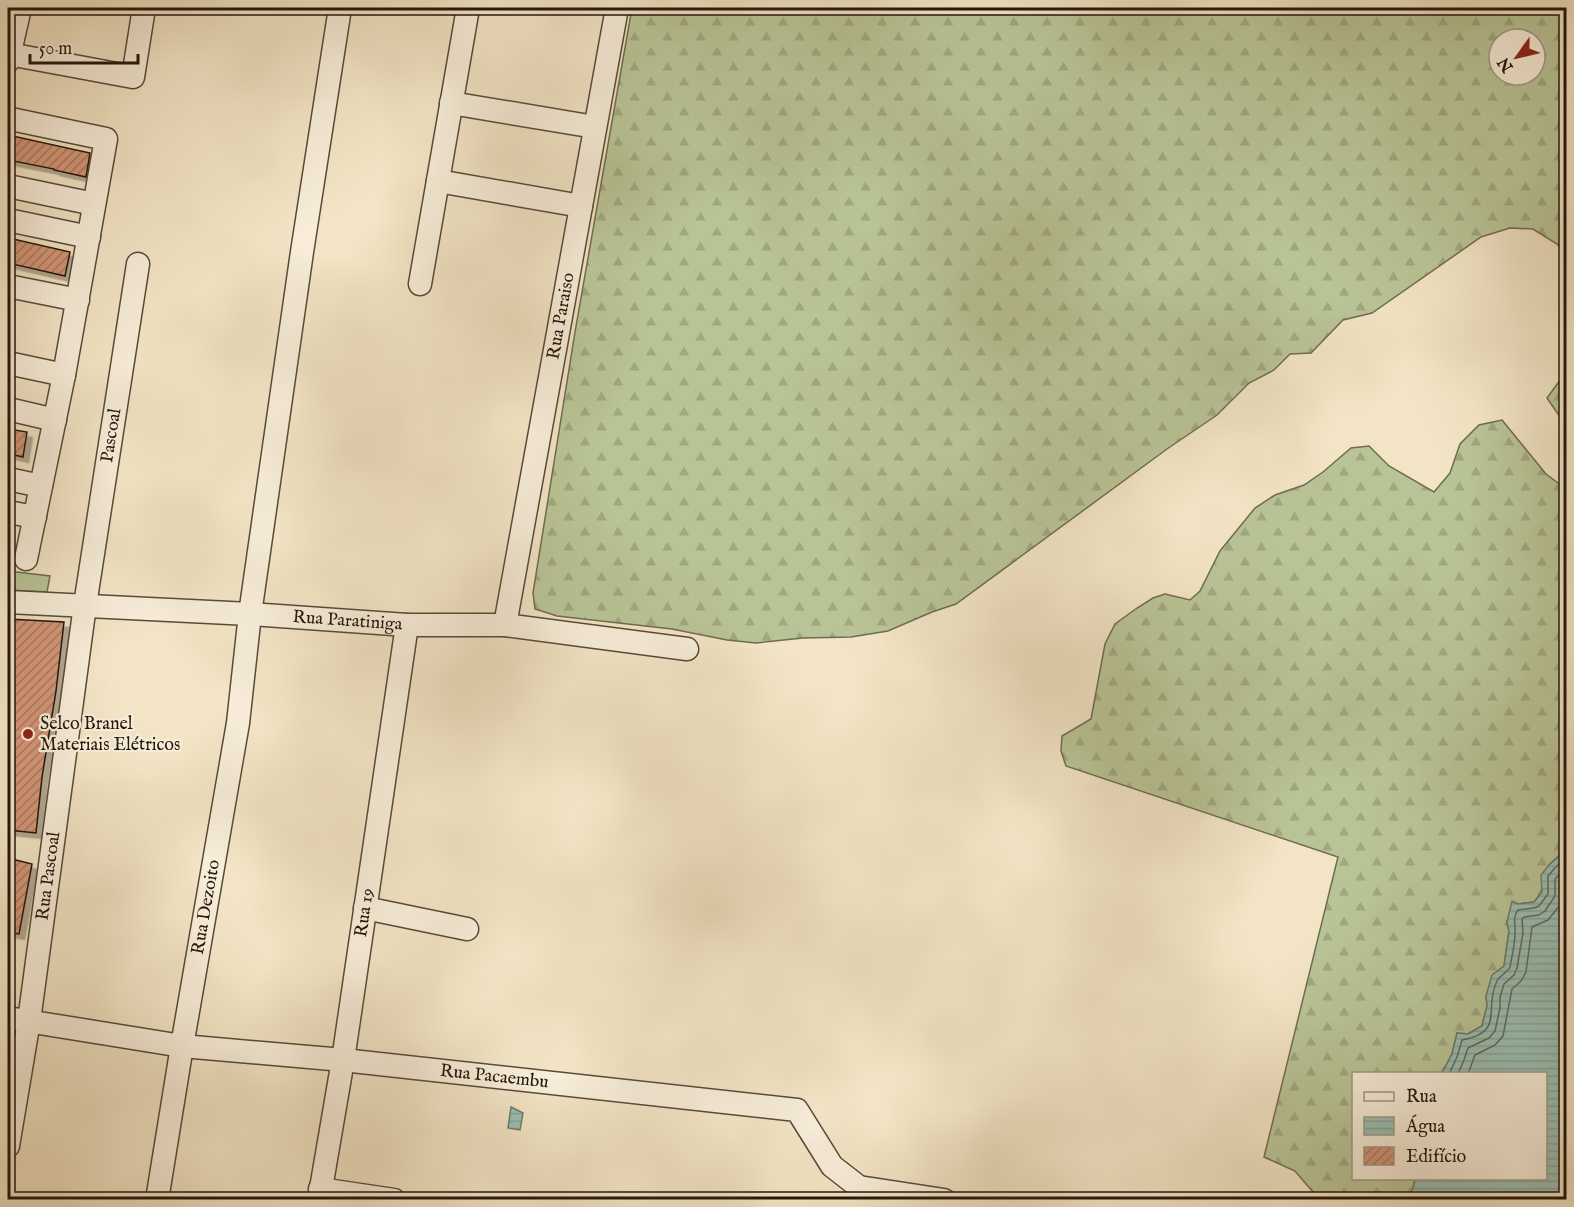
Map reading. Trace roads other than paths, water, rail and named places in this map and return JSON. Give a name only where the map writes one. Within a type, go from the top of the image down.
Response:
[{"type":"street","points":[[20,8],[8,57],[133,76],[144,8]]},
{"type":"street","name":"Rua Dezoito","points":[[157,1200],[238,723],[250,614],[298,274],[340,8]]},
{"type":"street","points":[[420,284],[468,8]]},
{"type":"street","name":"Rua Paraiso","points":[[505,626],[616,8]]},
{"type":"street","points":[[451,103],[595,127]]},
{"type":"street","points":[[11,119],[106,139],[64,375],[26,559]]},
{"type":"street","points":[[438,181],[581,206]]},
{"type":"street","points":[[8,186],[94,204]]},
{"type":"street","points":[[8,220],[89,237]]},
{"type":"street","name":"Pascoal","points":[[85,605],[138,264]]},
{"type":"street","points":[[8,286],[78,300]]},
{"type":"street","points":[[8,363],[64,375]]},
{"type":"street","points":[[8,409],[55,420]]},
{"type":"street","points":[[8,479],[41,486]]},
{"type":"street","points":[[8,512],[35,518]]},
{"type":"street","name":"Rua Paratiniga","points":[[8,602],[250,614],[407,625],[505,626],[687,649]]},
{"type":"street","name":"Rua Pascoal","points":[[8,1146],[18,1020],[85,605]]},
{"type":"street","name":"Rua 19","points":[[320,1194],[343,1060],[407,625]]},
{"type":"street","points":[[365,908],[467,929]]},
{"type":"street","name":"Rua Pacaembu","points":[[18,1020],[182,1046],[343,1060],[797,1110],[832,1166],[859,1187],[944,1200]]},
{"type":"street","points":[[320,1194],[394,1200]]},
{"type":"water","points":[[1566,842],[1566,1199],[1407,1199],[1415,1180],[1547,1180],[1547,1072],[1443,1072],[1452,1054],[1457,1033],[1468,1034],[1482,1026],[1487,1006],[1486,996],[1492,975],[1504,966],[1509,931],[1507,922],[1512,901],[1518,904],[1534,902],[1542,892],[1541,875],[1563,852]]},
{"type":"water","points":[[511,1107],[523,1113],[520,1130],[508,1128]]},
{"type":"place","name":"Selco Branel Materiais Elétricos","points":[[28,734]]}]
